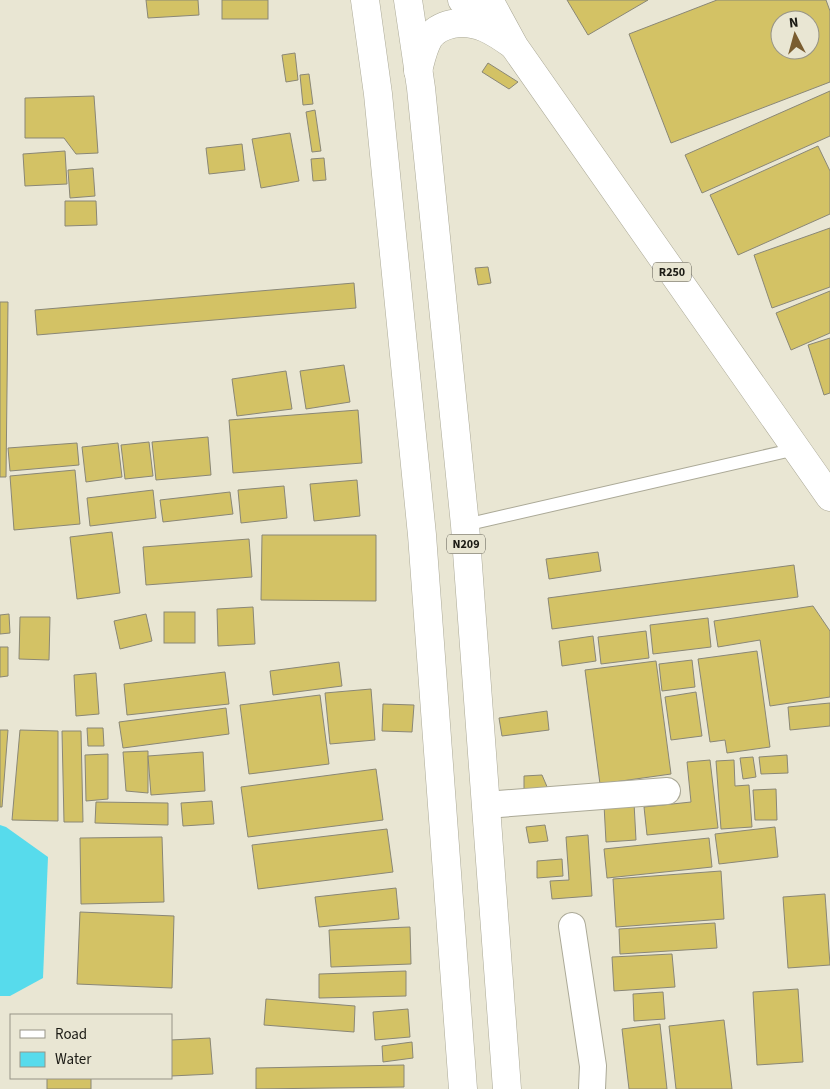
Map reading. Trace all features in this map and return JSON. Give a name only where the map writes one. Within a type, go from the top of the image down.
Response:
[{"type":"main road","points":[[364,0],[378,94],[421,525],[463,1089]]},
{"type":"main road","name":"N209","points":[[408,0],[418,71],[465,525],[507,1089]]},
{"type":"main road","name":"R250","points":[[462,0],[474,8],[514,46]]},
{"type":"main road","name":"R250","points":[[489,0],[514,46],[830,497]]},
{"type":"main road","points":[[418,71],[423,49],[430,36],[442,26],[462,22],[479,25],[496,33],[514,46]]},
{"type":"street","points":[[486,805],[667,791]]},
{"type":"street","points":[[572,926],[593,1066],[592,1089]]},
{"type":"lane","points":[[465,525],[796,449]]},
{"type":"water","points":[[0,825],[6,827],[48,857],[43,978],[10,996],[0,996]]},
{"type":"building","points":[[146,0],[198,0],[199,15],[148,18]]},
{"type":"building","points":[[222,0],[268,0],[268,19],[222,19]]},
{"type":"building","points":[[567,0],[648,0],[588,35]]},
{"type":"building","points":[[717,0],[826,0],[830,11],[830,82],[671,143],[629,34]]},
{"type":"building","points":[[295,53],[298,80],[286,82],[282,55]]},
{"type":"building","points":[[488,63],[518,82],[509,89],[482,72]]},
{"type":"building","points":[[309,74],[313,104],[303,105],[300,75]]},
{"type":"building","points":[[830,91],[830,136],[702,193],[685,155]]},
{"type":"building","points":[[94,96],[98,153],[76,154],[64,138],[25,138],[25,98]]},
{"type":"building","points":[[315,110],[321,151],[312,152],[306,112]]},
{"type":"building","points":[[290,133],[299,181],[261,188],[252,139]]},
{"type":"building","points":[[242,144],[245,170],[209,174],[206,148]]},
{"type":"building","points":[[818,146],[830,171],[830,214],[738,255],[710,195]]},
{"type":"building","points":[[65,151],[67,184],[25,186],[23,154]]},
{"type":"building","points":[[324,158],[326,180],[313,181],[311,159]]},
{"type":"building","points":[[93,168],[95,196],[70,198],[68,170]]},
{"type":"building","points":[[65,201],[96,201],[97,225],[65,226]]},
{"type":"building","points":[[830,228],[830,287],[772,308],[754,255]]},
{"type":"building","points":[[488,267],[491,283],[478,285],[475,268]]},
{"type":"building","points":[[354,283],[356,308],[37,335],[35,310]]},
{"type":"building","points":[[830,291],[830,333],[791,350],[776,313]]},
{"type":"building","points":[[0,302],[8,302],[6,477],[0,477]]},
{"type":"building","points":[[830,338],[830,393],[824,395],[808,345]]},
{"type":"building","points":[[344,365],[350,402],[306,409],[300,371]]},
{"type":"building","points":[[286,371],[292,409],[237,416],[232,379]]},
{"type":"building","points":[[358,410],[362,463],[233,473],[229,420]]},
{"type":"building","points":[[208,437],[211,475],[156,480],[152,442]]},
{"type":"building","points":[[149,442],[153,476],[125,479],[121,445]]},
{"type":"building","points":[[77,443],[79,465],[10,471],[8,448]]},
{"type":"building","points":[[118,443],[122,477],[86,482],[82,447]]},
{"type":"building","points":[[75,470],[80,524],[14,530],[10,476]]},
{"type":"building","points":[[357,480],[360,516],[314,521],[310,484]]},
{"type":"building","points":[[284,486],[287,518],[241,523],[238,490]]},
{"type":"building","points":[[153,490],[156,518],[90,526],[87,498]]},
{"type":"building","points":[[230,492],[233,514],[163,522],[160,500]]},
{"type":"building","points":[[112,532],[120,593],[77,599],[70,537]]},
{"type":"building","points":[[262,535],[376,535],[376,601],[261,600]]},
{"type":"building","points":[[249,539],[252,577],[146,585],[143,547]]},
{"type":"building","points":[[598,552],[601,571],[549,579],[546,559]]},
{"type":"building","points":[[794,565],[798,597],[552,629],[548,598]]},
{"type":"building","points":[[813,606],[830,631],[830,697],[770,706],[760,640],[718,647],[714,621]]},
{"type":"building","points":[[253,607],[255,644],[218,646],[217,609]]},
{"type":"building","points":[[164,612],[195,612],[195,643],[164,643]]},
{"type":"building","points":[[9,614],[10,633],[0,634],[0,615]]},
{"type":"building","points":[[146,614],[152,641],[120,649],[114,621]]},
{"type":"building","points":[[20,617],[50,617],[49,660],[19,659]]},
{"type":"building","points":[[708,618],[711,647],[653,654],[650,625]]},
{"type":"building","points":[[646,631],[649,658],[601,664],[598,637]]},
{"type":"building","points":[[593,636],[596,661],[562,666],[559,641]]},
{"type":"building","points":[[0,647],[8,647],[8,676],[0,677]]},
{"type":"building","points":[[757,651],[770,747],[727,753],[725,740],[710,742],[698,659]]},
{"type":"building","points":[[692,660],[695,687],[662,691],[659,664]]},
{"type":"building","points":[[656,661],[671,774],[600,784],[585,670]]},
{"type":"building","points":[[339,662],[342,686],[273,695],[270,671]]},
{"type":"building","points":[[225,672],[229,704],[127,715],[124,684]]},
{"type":"building","points":[[96,673],[99,714],[76,716],[74,675]]},
{"type":"building","points":[[371,689],[375,740],[330,744],[325,693]]},
{"type":"building","points":[[696,692],[702,736],[671,740],[665,697]]},
{"type":"building","points":[[320,695],[329,764],[249,774],[240,705]]},
{"type":"building","points":[[830,703],[830,726],[790,730],[788,707]]},
{"type":"building","points":[[383,704],[414,705],[412,732],[382,731]]},
{"type":"building","points":[[226,708],[229,734],[123,748],[119,722]]},
{"type":"building","points":[[547,711],[549,730],[502,736],[499,718]]},
{"type":"building","points":[[87,728],[103,728],[104,746],[88,746]]},
{"type":"building","points":[[0,730],[8,730],[2,807],[0,807]]},
{"type":"building","points":[[20,730],[58,731],[58,821],[12,820]]},
{"type":"building","points":[[62,731],[81,731],[83,822],[64,822]]},
{"type":"building","points":[[148,751],[148,793],[126,791],[123,752]]},
{"type":"building","points":[[203,752],[205,791],[151,795],[148,756]]},
{"type":"building","points":[[108,754],[108,799],[86,801],[85,755]]},
{"type":"building","points":[[787,755],[788,773],[761,774],[759,757]]},
{"type":"building","points":[[753,757],[756,777],[743,779],[740,758]]},
{"type":"building","points":[[710,760],[718,828],[647,835],[644,807],[691,802],[687,762]]},
{"type":"building","points":[[734,760],[735,786],[749,785],[752,827],[721,829],[716,761]]},
{"type":"building","points":[[376,769],[383,820],[248,837],[241,787]]},
{"type":"building","points":[[542,775],[548,789],[524,791],[524,776]]},
{"type":"building","points":[[776,789],[777,820],[755,820],[753,790]]},
{"type":"building","points":[[212,801],[214,824],[183,826],[181,803]]},
{"type":"building","points":[[96,802],[168,803],[168,825],[95,823]]},
{"type":"building","points":[[634,803],[636,840],[606,842],[604,805]]},
{"type":"building","points":[[545,825],[548,841],[529,843],[526,827]]},
{"type":"building","points":[[775,827],[778,857],[719,864],[715,834]]},
{"type":"building","points":[[387,829],[393,872],[258,889],[252,845]]},
{"type":"building","points":[[588,835],[592,896],[552,899],[550,881],[569,880],[566,837]]},
{"type":"building","points":[[162,837],[164,902],[81,904],[80,838]]},
{"type":"building","points":[[709,838],[712,867],[607,878],[604,849]]},
{"type":"building","points":[[562,859],[563,876],[537,878],[537,861]]},
{"type":"building","points":[[721,871],[724,919],[616,927],[613,879]]},
{"type":"building","points":[[396,888],[399,919],[319,927],[315,897]]},
{"type":"building","points":[[825,894],[830,965],[788,968],[783,897]]},
{"type":"building","points":[[80,912],[174,916],[172,988],[77,984]]},
{"type":"building","points":[[715,923],[717,948],[620,954],[619,929]]},
{"type":"building","points":[[410,927],[411,964],[331,967],[329,930]]},
{"type":"building","points":[[672,954],[675,987],[614,991],[612,957]]},
{"type":"building","points":[[406,971],[406,996],[319,998],[319,974]]},
{"type":"building","points":[[798,989],[803,1062],[757,1065],[753,992]]},
{"type":"building","points":[[663,992],[665,1019],[634,1021],[633,994]]},
{"type":"building","points":[[266,999],[355,1006],[354,1032],[264,1025]]},
{"type":"building","points":[[408,1009],[410,1037],[375,1040],[373,1012]]},
{"type":"building","points":[[724,1020],[732,1089],[676,1089],[669,1026]]},
{"type":"building","points":[[660,1024],[667,1089],[629,1089],[622,1029]]},
{"type":"building","points":[[210,1038],[213,1074],[172,1076],[172,1040]]},
{"type":"building","points":[[412,1042],[413,1058],[383,1062],[382,1046]]},
{"type":"building","points":[[404,1065],[404,1087],[256,1089],[256,1068]]},
{"type":"building","points":[[47,1079],[91,1079],[91,1089],[47,1089]]}]
